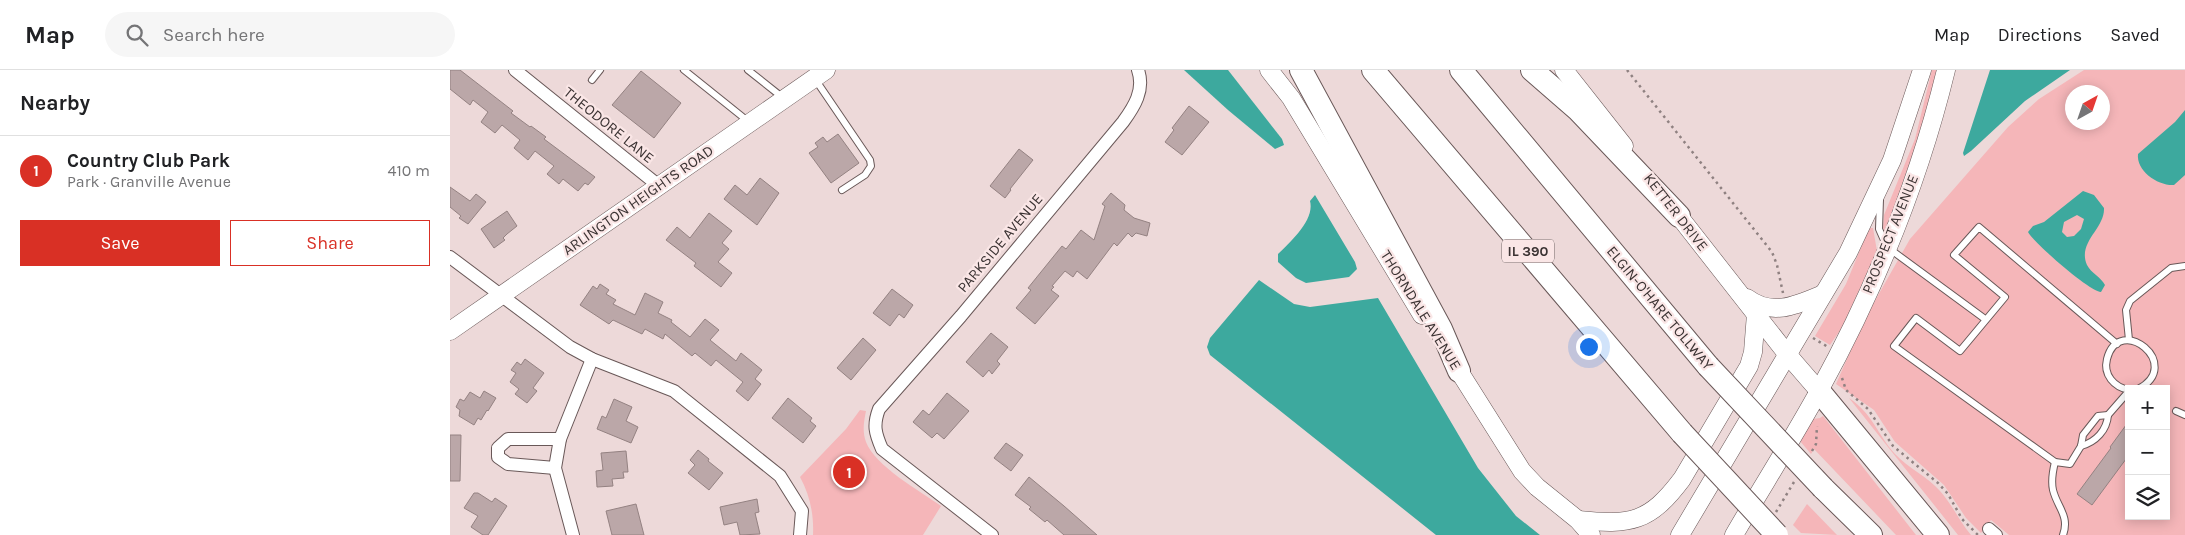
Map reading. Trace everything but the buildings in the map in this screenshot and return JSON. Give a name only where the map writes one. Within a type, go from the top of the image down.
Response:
[{"type":"highway","points":[[1301,70],[1441,329],[1459,370]]},
{"type":"highway","name":"IL 390","points":[[1373,70],[1682,433],[1777,535]]},
{"type":"highway","name":"ELGIN-O'HARE TOLLWAY","points":[[1460,70],[1708,366],[1871,535]]},
{"type":"highway","points":[[1532,70],[1578,110],[1679,216]]},
{"type":"highway","points":[[1819,391],[1938,535]]},
{"type":"main road","name":"THORNDALE AVENUE","points":[[1268,70],[1291,98],[1433,333],[1459,370],[1522,471],[1537,487],[1578,520],[1591,535]]},
{"type":"main road","name":"KETTER DRIVE","points":[[1564,70],[1787,354],[1819,391]]},
{"type":"main road","name":"PROSPECT AVENUE","points":[[1680,535],[1848,253],[1892,160],[1922,70]]},
{"type":"main road","name":"PROSPECT AVENUE","points":[[1734,535],[1819,391],[1863,303],[1887,247],[1920,157],[1946,70]]},
{"type":"main road","name":"ARLINGTON HEIGHTS ROAD","points":[[450,331],[820,74]]},
{"type":"main road","points":[[1740,293],[1755,305],[1765,308],[1786,309],[1823,294]]},
{"type":"main road","points":[[1578,520],[1609,523],[1631,521],[1646,515],[1669,496],[1682,479],[1749,366],[1753,352],[1756,314]]},
{"type":"street","name":"THEODORE LANE","points":[[515,70],[659,186]]},
{"type":"street","name":"PARKSIDE AVENUE","points":[[992,535],[882,449],[874,432],[875,420],[879,409],[961,316],[1124,122],[1134,107],[1141,88],[1138,70]]},
{"type":"street","points":[[450,257],[570,348],[592,359],[674,391],[780,476],[802,511],[800,535]]},
{"type":"street","points":[[573,535],[555,468],[560,439],[592,359]]},
{"type":"street","points":[[555,468],[508,464],[498,457],[498,448],[508,438],[560,439]]},
{"type":"lane","points":[[592,80],[600,70]]},
{"type":"lane","points":[[684,70],[750,123]]},
{"type":"lane","points":[[748,70],[785,99]]},
{"type":"lane","points":[[820,74],[870,160],[871,166],[865,175],[842,190]]},
{"type":"lane","points":[[1882,184],[1878,220],[1882,238],[1887,247],[1985,319]]},
{"type":"lane","points":[[2108,415],[2098,416],[2083,435],[2082,446],[2070,464],[2055,462],[1894,346],[1916,318],[1960,351],[2004,297],[1954,255],[1979,227],[2117,344]]},
{"type":"lane","points":[[2129,340],[2126,310],[2130,301],[2171,268],[2185,266]]},
{"type":"lane","points":[[2125,389],[2115,385],[2106,372],[2107,356],[2117,344],[2129,340],[2144,345],[2150,350],[2156,365],[2150,380],[2143,385]]},
{"type":"lane","points":[[2082,446],[2093,443],[2107,424],[2108,415],[2125,395]]},
{"type":"lane","points":[[2176,411],[2185,415]]},
{"type":"lane","points":[[2055,462],[2052,483],[2053,490],[2066,520],[2063,535]]},
{"type":"path","points":[[1627,70],[1772,252],[1777,265],[1783,296]]},
{"type":"path","points":[[1813,338],[1828,347]]},
{"type":"path","points":[[1843,370],[1844,391],[1868,409],[1893,446],[1938,483],[1948,494],[1962,519],[1987,533]]},
{"type":"shaded area","points":[[1932,70],[1938,70],[1921,131],[1885,233],[1883,228],[1884,215],[1915,139]]},
{"type":"shaded area","points":[[2084,70],[2185,70],[2185,535],[2009,535],[1991,520],[1981,533],[1966,518],[1944,485],[1895,442],[1874,410],[1836,384],[1864,320],[1910,239],[2008,127],[2039,99]]},
{"type":"shaded area","points":[[1869,228],[1873,228],[1877,251],[1843,326],[1830,345],[1815,336],[1846,284]]},
{"type":"shaded area","points":[[1849,398],[1869,417],[1895,454],[1940,491],[1971,535],[1958,535]]},
{"type":"shaded area","points":[[860,410],[866,411],[864,434],[871,451],[888,469],[941,506],[923,535],[813,535],[811,505],[800,477],[846,429]]},
{"type":"shaded area","points":[[1823,416],[1916,535],[1896,535],[1814,449],[1811,454],[1800,441],[1813,419]]},
{"type":"shaded area","points":[[1807,504],[1837,535],[1801,533],[1793,525]]},
{"type":"water","points":[[1184,70],[1228,70],[1282,139],[1284,145],[1275,149]]},
{"type":"water","points":[[1990,70],[2070,70],[2025,101],[1964,156],[1963,153]]},
{"type":"water","points":[[2185,110],[2185,175],[2174,185],[2168,185],[2155,180],[2144,172],[2138,160],[2138,154],[2175,122]]},
{"type":"water","points":[[2083,191],[2094,195],[2104,208],[2103,216],[2088,242],[2085,257],[2089,268],[2105,285],[2101,292],[2075,276],[2032,238],[2028,232],[2033,226],[2044,222]],"holes":[[[2077,215],[2084,219],[2081,229],[2074,236],[2067,237],[2062,232],[2064,222]]]},
{"type":"water","points":[[1315,195],[1355,262],[1357,269],[1349,277],[1306,283],[1296,278],[1278,262],[1278,254],[1295,237],[1309,216],[1310,201]]},
{"type":"water","points":[[1259,280],[1294,304],[1310,307],[1378,298],[1478,468],[1516,516],[1540,535],[1436,535],[1210,355],[1207,347],[1210,338]]},
{"type":"place","name":"Country Club Park","points":[[849,472]]}]
